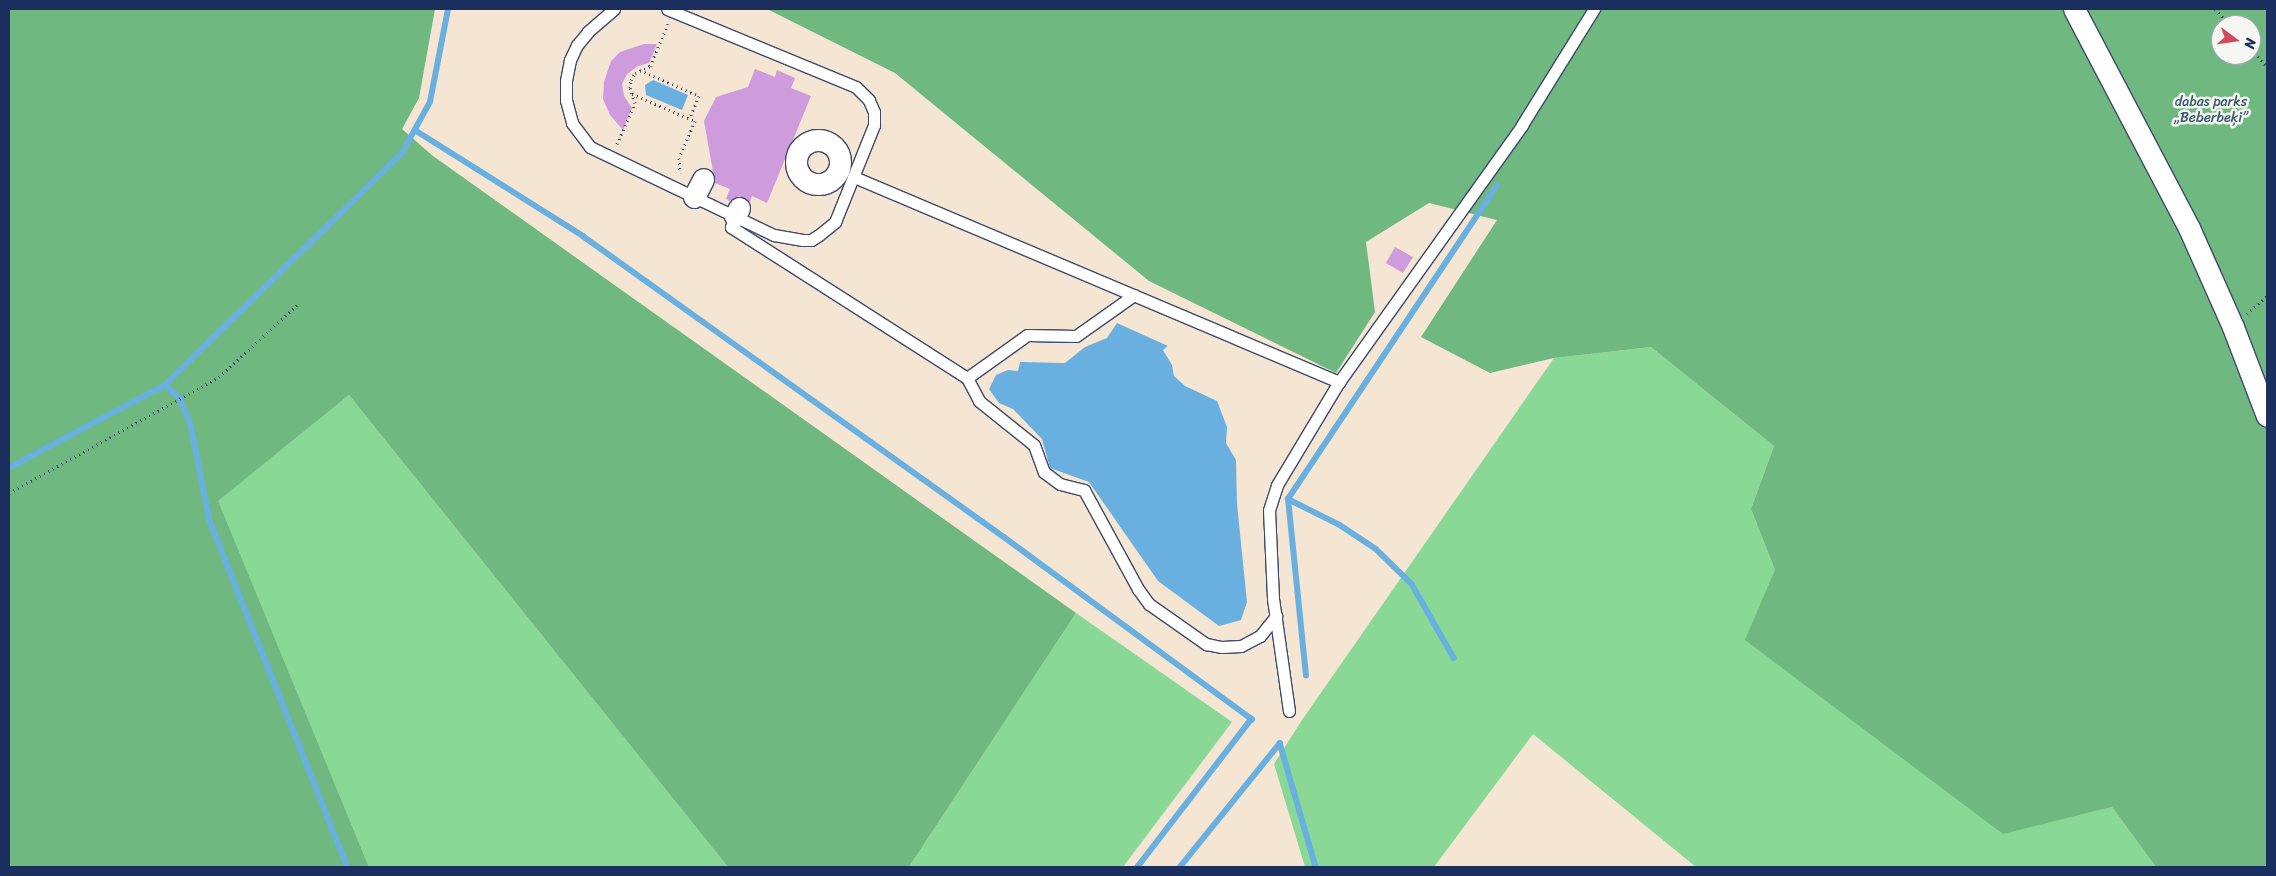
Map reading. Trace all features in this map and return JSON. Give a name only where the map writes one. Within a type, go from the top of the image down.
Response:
[{"type":"street","points":[[2074,9],[2189,228],[2233,327],[2267,416]]},
{"type":"lane","points":[[614,9],[588,32],[577,46],[570,60],[566,81],[566,100],[572,123],[590,147],[611,158],[696,190],[774,235],[811,240],[835,222],[846,174],[874,125],[874,112],[869,100],[856,87],[670,10]]},
{"type":"lane","points":[[1289,711],[1276,616],[1269,510],[1277,486],[1339,382],[1522,125],[1594,9]]},
{"type":"lane","points":[[846,174],[1339,382]]},
{"type":"lane","points":[[737,212],[731,227],[968,378],[979,401],[1034,445],[1044,472],[1060,484],[1084,490],[1138,589],[1149,604],[1206,644],[1222,647],[1241,646],[1260,636],[1276,616]]},
{"type":"lane","points":[[968,378],[1027,335],[1076,336],[1134,295]]},
{"type":"path","points":[[611,158],[636,103],[631,94],[631,80],[640,70],[650,66],[670,10]]},
{"type":"path","points":[[640,70],[699,96],[689,119]]},
{"type":"path","points":[[631,94],[695,121],[678,158],[680,174],[696,190]]},
{"type":"path","points":[[9,493],[219,377],[298,304]]},
{"type":"green space","points":[[9,9],[435,9],[419,98],[402,129],[433,156],[1076,613],[909,867],[728,867],[349,395],[218,501],[369,867],[9,867]]},
{"type":"green space","name":"dabas parks „Beberbeķi”","points":[[767,9],[2267,9],[2267,867],[2156,867],[2112,807],[2003,834],[1745,640],[1775,570],[1751,509],[1774,446],[1651,347],[1554,358],[1490,373],[1421,337],[1497,220],[1429,203],[1366,242],[1375,312],[1336,373],[1149,281],[895,73]]},
{"type":"green space","points":[[1651,347],[1774,446],[1751,509],[1775,570],[2003,833],[2112,807],[2156,867],[1696,867],[1533,734],[1434,867],[1305,867],[1274,764],[1302,720],[1554,358]]},
{"type":"green space","points":[[349,395],[728,867],[369,867],[217,501]]},
{"type":"green space","points":[[1076,613],[1232,722],[1123,867],[909,867]]},
{"type":"water","points":[[653,80],[688,95],[682,110],[646,95],[645,85]]},
{"type":"water","points":[[1117,323],[1168,346],[1163,350],[1172,365],[1174,376],[1185,386],[1217,401],[1227,427],[1226,443],[1236,460],[1237,504],[1247,602],[1241,620],[1219,626],[1158,581],[1089,482],[1050,468],[1042,439],[1013,409],[999,403],[989,389],[996,375],[1008,370],[1018,371],[1020,362],[1065,363],[1085,347],[1107,338]]},
{"type":"building","points":[[644,44],[657,44],[649,63],[638,66],[627,74],[622,84],[624,96],[632,108],[623,130],[610,115],[603,99],[604,82],[611,61],[620,52]]},
{"type":"building","points":[[755,69],[775,77],[777,70],[795,78],[791,88],[811,96],[767,203],[752,196],[750,202],[739,196],[729,201],[726,199],[730,189],[715,183],[704,121],[716,97],[748,87]]},
{"type":"building","points":[[1395,247],[1413,257],[1403,273],[1386,263]]},
{"type":"waterway","points":[[9,468],[165,385],[402,153],[430,102],[448,9]]},
{"type":"waterway","points":[[415,130],[583,236],[1004,537],[1252,719],[1138,867]]},
{"type":"waterway","points":[[1306,676],[1288,499],[1497,186]]},
{"type":"waterway","points":[[165,385],[180,398],[191,425],[210,521],[348,867]]},
{"type":"waterway","points":[[1288,499],[1340,525],[1376,549],[1412,584],[1454,658]]},
{"type":"waterway","points":[[1280,743],[1316,867]]},
{"type":"waterway","points":[[1180,867],[1280,743]]}]
